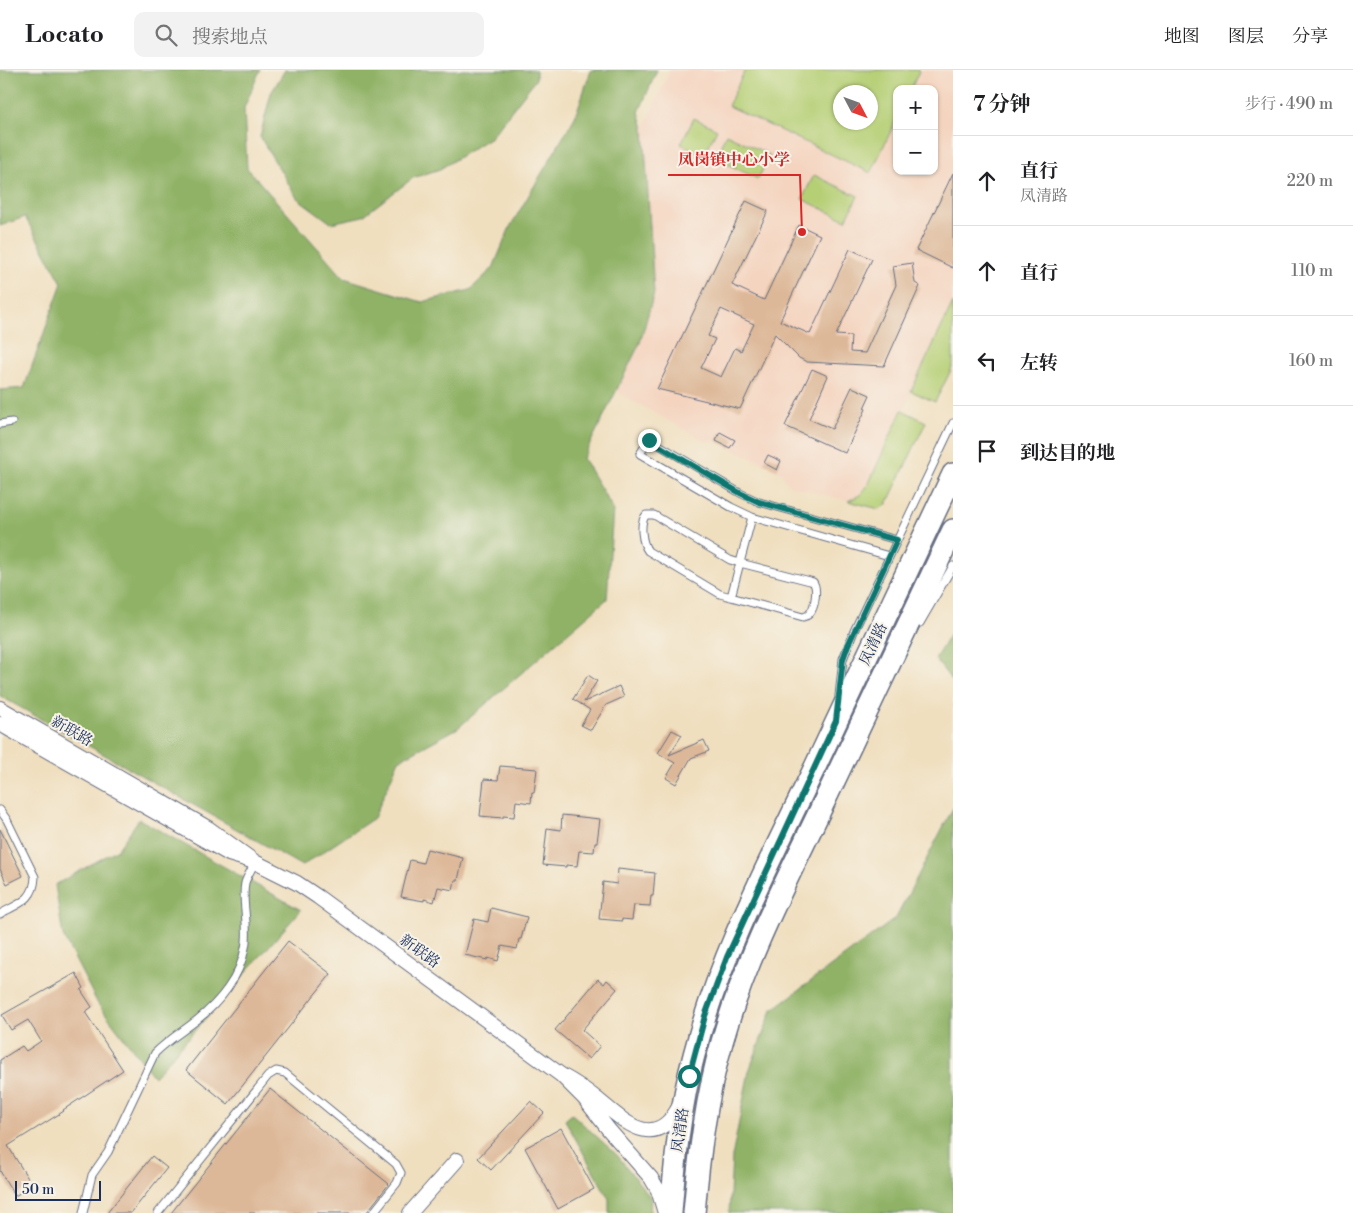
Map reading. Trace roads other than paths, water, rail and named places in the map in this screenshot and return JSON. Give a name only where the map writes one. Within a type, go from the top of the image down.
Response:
[{"type":"main road","name":"凤清路","points":[[671,1213],[685,1096],[699,1036],[727,957],[953,474]]},
{"type":"main road","name":"凤清路","points":[[694,1213],[699,1157],[712,1081],[728,1022],[742,985],[765,928],[953,530]]},
{"type":"street","name":"新联路","points":[[0,708],[208,828],[255,862],[297,883],[577,1084],[628,1123],[644,1130],[652,1131],[662,1127],[670,1121],[685,1096]]},
{"type":"street","name":"新联路","points":[[0,724],[229,854],[255,862]]},
{"type":"street","name":"新联路","points":[[562,1075],[584,1098],[651,1178],[658,1190],[665,1213]]},
{"type":"street","points":[[410,1213],[457,1160]]},
{"type":"lane","points":[[0,424],[12,422]]},
{"type":"lane","points":[[836,721],[843,659],[848,645],[953,424]]},
{"type":"lane","points":[[890,556],[752,517],[732,508],[640,454],[649,440],[759,502],[897,540]]},
{"type":"lane","points":[[646,515],[654,515],[730,560],[813,582],[816,590],[812,611],[803,617],[731,597],[720,594],[648,551],[644,543],[642,522],[646,515]]},
{"type":"lane","points":[[731,597],[752,517]]},
{"type":"lane","points":[[914,632],[953,566]]},
{"type":"lane","points":[[864,718],[909,641]]},
{"type":"lane","points":[[0,810],[7,820],[35,877],[30,897],[0,914]]},
{"type":"lane","points":[[83,1213],[92,1175],[108,1152],[155,1053],[214,1005],[228,989],[238,969],[245,949],[248,929],[244,896],[246,882],[255,862]]},
{"type":"lane","points":[[158,1213],[268,1076],[276,1071],[285,1073],[396,1164],[401,1173],[397,1183],[373,1213]]},
{"type":"place","name":"凤岗镇中心小学","points":[[802,232]]}]
